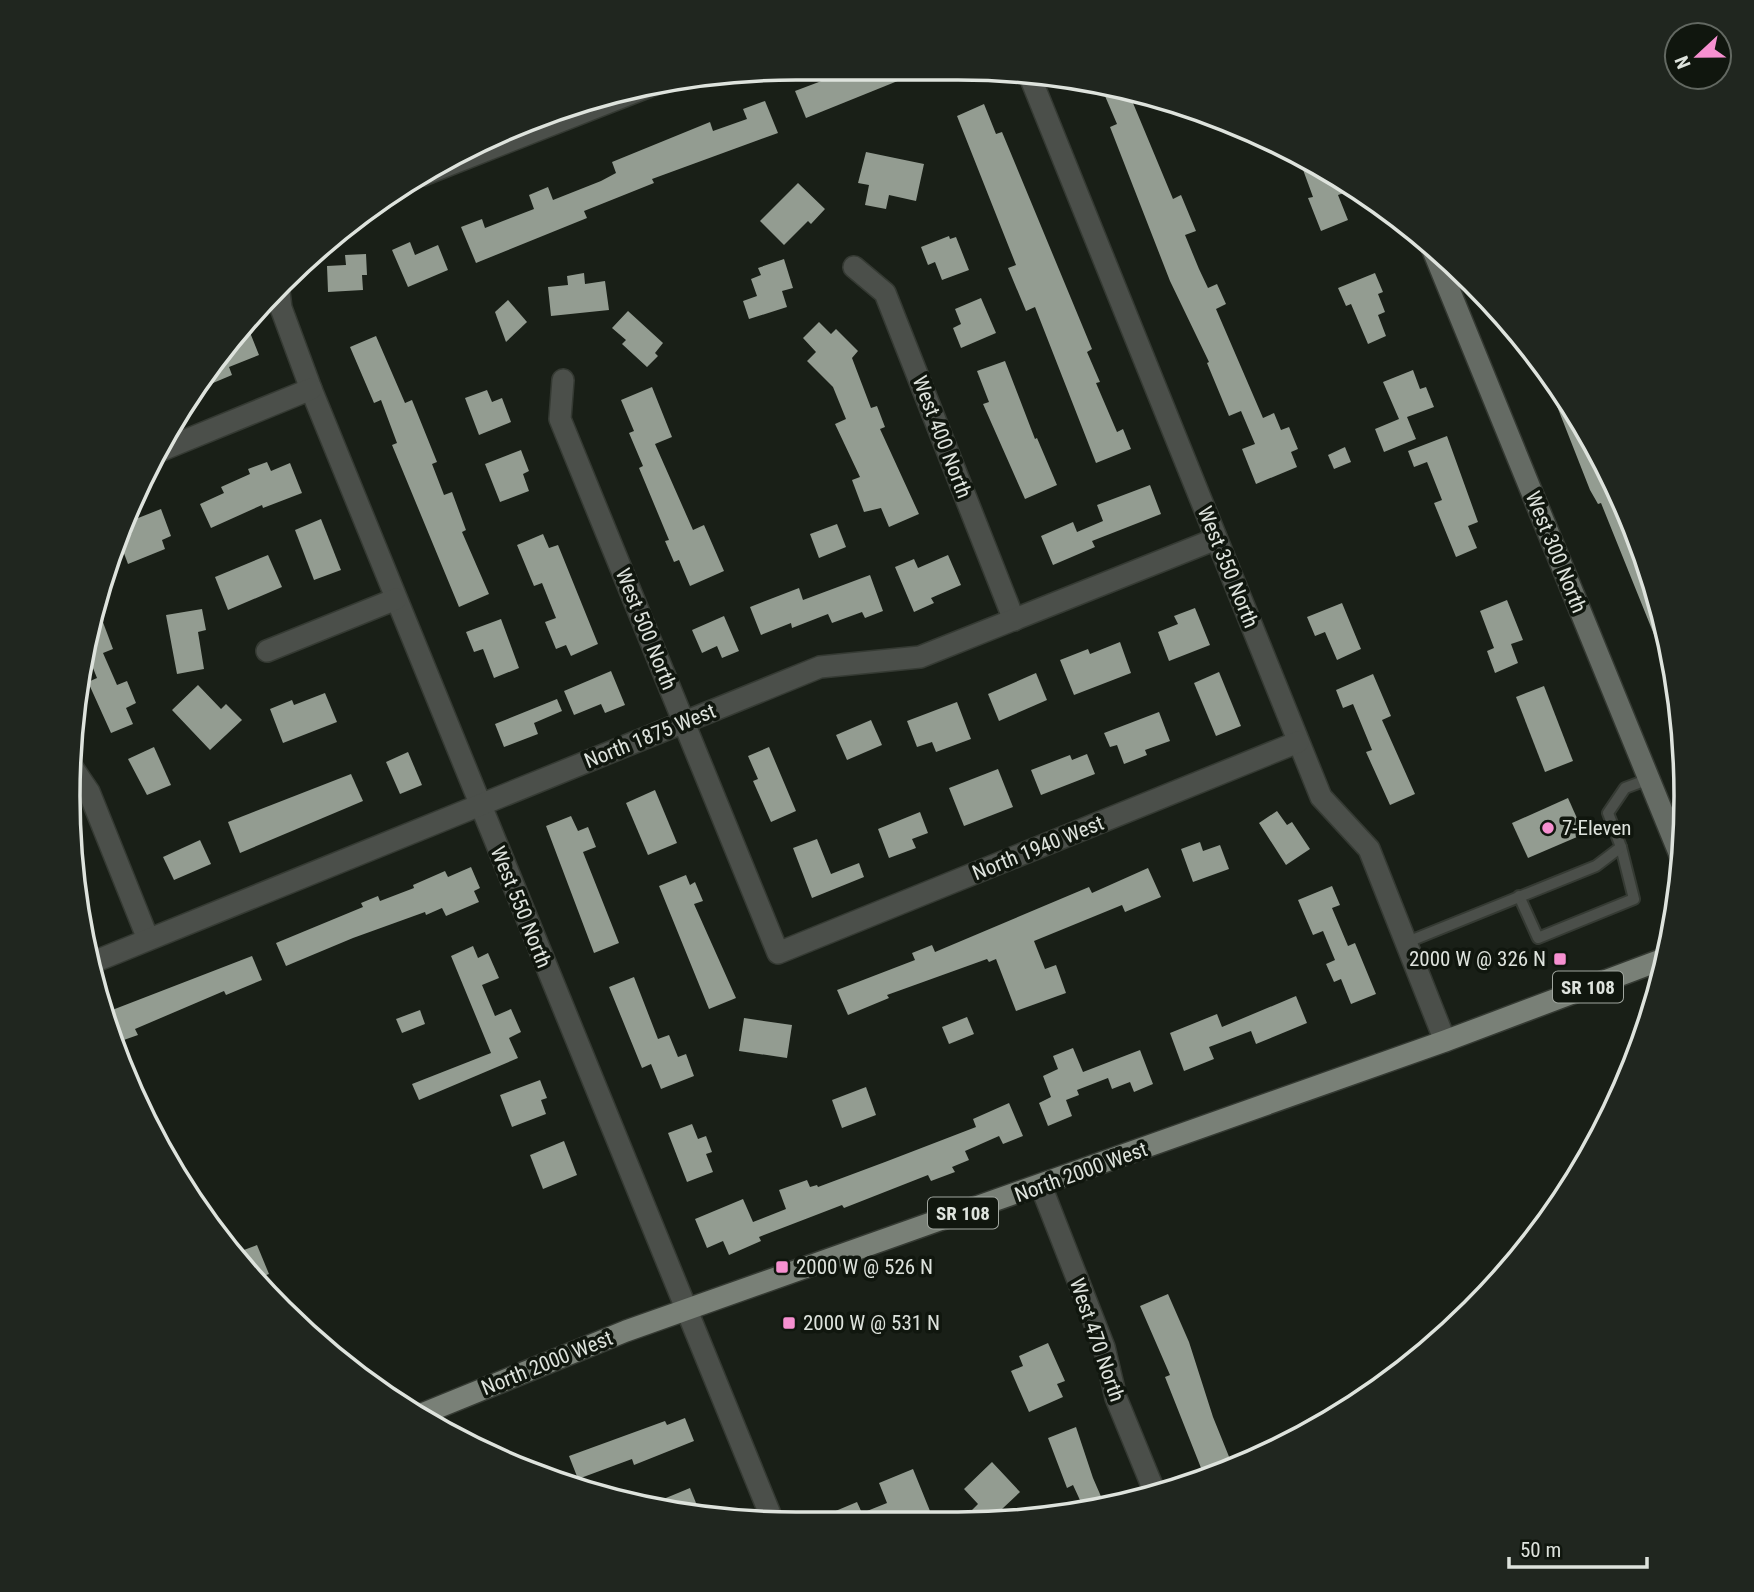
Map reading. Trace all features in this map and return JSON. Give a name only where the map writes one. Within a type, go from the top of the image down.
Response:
[{"type":"main road","name":"West 300 North","points":[[1440,267],[1672,836]]},
{"type":"main road","name":"North 2000 West","points":[[430,1411],[626,1331],[1041,1186],[1445,1041],[1653,963]]},
{"type":"street","name":"West 350 North","points":[[1033,85],[1321,797],[1369,849],[1445,1041]]},
{"type":"street","name":"West 400 North","points":[[854,267],[885,293],[1014,620]]},
{"type":"street","name":"West 550 North","points":[[280,300],[311,389],[769,1511]]},
{"type":"street","name":"West 500 North","points":[[563,380],[560,419],[778,953]]},
{"type":"street","points":[[172,446],[311,389]]},
{"type":"street","name":"North 1875 West","points":[[99,958],[820,667],[920,657],[1216,539]]},
{"type":"street","points":[[267,651],[396,598]]},
{"type":"street","name":"North 1940 West","points":[[778,953],[1298,742]]},
{"type":"street","points":[[81,780],[89,792],[148,939]]},
{"type":"street","name":"West 470 North","points":[[1041,1186],[1104,1347],[1115,1398],[1151,1485]]},
{"type":"lane","points":[[1519,896],[1538,938],[1634,900],[1621,847],[1608,813],[1625,788],[1649,779]]},
{"type":"lane","points":[[1405,943],[1596,866],[1621,847]]},
{"type":"building","points":[[824,80],[900,80],[806,118],[795,91]]},
{"type":"building","points":[[1105,96],[1133,103],[1173,199],[1181,195],[1196,231],[1185,235],[1199,269],[1208,288],[1217,284],[1226,304],[1216,309],[1263,418],[1274,413],[1281,430],[1289,427],[1298,449],[1291,452],[1297,467],[1256,484],[1242,449],[1255,444],[1241,411],[1229,416],[1207,363],[1209,362],[1170,281],[1110,127],[1117,124]]},
{"type":"building","points":[[765,101],[778,133],[652,179],[654,183],[584,211],[587,218],[476,263],[461,227],[482,219],[485,228],[534,209],[529,195],[548,187],[553,200],[601,181],[616,173],[612,162],[710,122],[713,131],[747,119],[743,109]]},
{"type":"building","points":[[984,104],[996,134],[1002,132],[1092,349],[1087,352],[1100,382],[1096,383],[1117,432],[1123,429],[1131,449],[1096,463],[1035,307],[1026,311],[1008,268],[1016,265],[957,116]]},
{"type":"building","points":[[866,152],[924,164],[916,201],[889,195],[886,209],[865,205],[869,185],[858,183]]},
{"type":"building","points":[[1303,169],[1343,193],[1338,195],[1348,220],[1321,231],[1308,198],[1313,197]]},
{"type":"building","points":[[798,183],[825,209],[811,224],[808,221],[784,245],[760,221]]},
{"type":"building","points":[[949,236],[950,239],[956,237],[969,270],[942,280],[935,262],[928,265],[921,247]]},
{"type":"building","points":[[410,242],[415,255],[438,245],[448,270],[408,287],[392,250]]},
{"type":"building","points":[[366,254],[367,275],[362,275],[363,290],[328,292],[327,266],[346,265],[345,255]]},
{"type":"building","points":[[784,259],[793,288],[782,291],[787,307],[749,319],[743,301],[757,296],[751,279],[761,275],[758,268]]},
{"type":"building","points":[[584,273],[585,284],[605,281],[609,310],[551,316],[548,287],[568,285],[567,276]]},
{"type":"building","points":[[1375,273],[1383,292],[1378,294],[1385,312],[1378,315],[1386,336],[1368,344],[1351,304],[1346,306],[1338,288]]},
{"type":"building","points":[[981,298],[996,333],[961,348],[953,328],[961,324],[955,309]]},
{"type":"building","points":[[508,300],[527,322],[506,342],[495,312]]},
{"type":"building","points":[[628,311],[663,343],[655,353],[658,356],[647,367],[622,344],[626,340],[612,328]]},
{"type":"building","points":[[819,322],[831,334],[836,329],[858,351],[852,358],[871,408],[877,406],[885,427],[880,429],[919,514],[889,527],[881,508],[864,512],[852,480],[860,477],[835,424],[846,419],[833,387],[807,361],[816,352],[803,338]]},
{"type":"building","points":[[250,333],[259,355],[229,367],[232,375],[213,383]]},
{"type":"building","points":[[376,336],[405,403],[412,400],[437,462],[432,464],[444,495],[452,492],[466,530],[462,532],[489,594],[459,607],[392,445],[397,443],[381,400],[374,403],[350,347]]},
{"type":"building","points":[[1005,361],[1035,439],[1037,438],[1057,485],[1025,499],[983,404],[989,402],[977,371]]},
{"type":"building","points":[[1413,370],[1420,389],[1426,387],[1434,407],[1407,417],[1416,439],[1384,452],[1375,429],[1399,419],[1383,382]]},
{"type":"building","points":[[652,387],[672,437],[655,444],[693,530],[704,525],[724,571],[690,586],[679,560],[674,562],[665,541],[669,540],[639,468],[643,466],[629,433],[634,431],[621,400]]},
{"type":"building","points":[[487,390],[492,402],[502,398],[511,422],[479,435],[465,398]]},
{"type":"building","points":[[1555,401],[1578,438],[1619,522],[1636,566],[1655,637],[1601,503],[1598,504]]},
{"type":"building","points":[[1447,436],[1478,522],[1468,526],[1477,548],[1456,557],[1434,503],[1442,500],[1427,462],[1414,467],[1408,451]]},
{"type":"building","points":[[1345,447],[1351,462],[1334,469],[1328,455]]},
{"type":"building","points":[[521,450],[529,471],[523,474],[529,491],[500,502],[485,464]]},
{"type":"building","points":[[267,462],[271,471],[290,463],[302,493],[263,508],[262,505],[211,528],[200,504],[224,493],[221,487],[250,474],[248,469]]},
{"type":"building","points":[[1150,485],[1161,514],[1092,541],[1095,547],[1053,565],[1041,536],[1073,522],[1077,532],[1103,521],[1097,505]]},
{"type":"building","points":[[161,509],[171,536],[162,540],[165,549],[128,564],[123,552],[137,519]]},
{"type":"building","points":[[321,519],[341,570],[314,580],[295,530]]},
{"type":"building","points":[[837,524],[846,547],[819,558],[810,534]]},
{"type":"building","points":[[543,534],[549,548],[558,545],[598,644],[571,656],[566,645],[556,649],[545,622],[556,618],[542,583],[534,586],[517,545]]},
{"type":"building","points":[[268,555],[282,587],[228,610],[215,577]]},
{"type":"building","points":[[948,555],[961,585],[931,598],[934,603],[914,612],[895,567],[914,559],[918,568]]},
{"type":"building","points":[[870,575],[883,611],[865,618],[862,612],[832,623],[828,614],[792,628],[791,623],[761,635],[750,607],[799,588],[803,600]]},
{"type":"building","points":[[1507,600],[1523,640],[1511,644],[1518,663],[1495,673],[1487,651],[1494,648],[1480,611]]},
{"type":"building","points":[[1342,603],[1361,649],[1337,660],[1325,632],[1315,636],[1307,617]]},
{"type":"building","points":[[1195,608],[1210,645],[1169,661],[1158,632],[1178,624],[1174,616]]},
{"type":"building","points":[[202,609],[206,630],[198,632],[204,669],[177,674],[166,615]]},
{"type":"building","points":[[724,616],[739,651],[722,658],[717,646],[702,653],[692,630]]},
{"type":"building","points":[[501,619],[519,668],[494,678],[483,649],[474,652],[466,632]]},
{"type":"building","points":[[103,621],[113,649],[103,653],[117,685],[127,681],[136,703],[126,708],[133,724],[111,733],[90,686],[90,681],[97,678],[92,667]]},
{"type":"building","points":[[1120,642],[1131,673],[1074,695],[1060,660],[1088,649],[1090,654]]},
{"type":"building","points":[[611,671],[625,705],[605,713],[601,704],[574,715],[564,691]]},
{"type":"building","points":[[1219,672],[1241,726],[1216,736],[1194,683]]},
{"type":"building","points":[[1036,673],[1047,700],[999,721],[988,694]]},
{"type":"building","points":[[1373,674],[1391,716],[1382,720],[1415,794],[1390,805],[1366,752],[1372,750],[1353,704],[1343,708],[1336,690]]},
{"type":"building","points":[[198,685],[221,709],[226,704],[242,720],[210,750],[172,710]]},
{"type":"building","points":[[1544,686],[1573,761],[1545,772],[1516,697]]},
{"type":"building","points":[[325,693],[337,722],[283,743],[270,709],[292,700],[294,705]]},
{"type":"building","points":[[557,699],[562,711],[534,723],[538,734],[504,747],[495,724]]},
{"type":"building","points":[[957,702],[971,739],[936,752],[932,742],[917,747],[907,721]]},
{"type":"building","points":[[1159,712],[1170,741],[1145,750],[1147,755],[1124,764],[1117,745],[1110,747],[1104,733]]},
{"type":"building","points":[[871,720],[882,745],[847,760],[836,735]]},
{"type":"building","points":[[154,747],[171,785],[147,795],[128,759]]},
{"type":"building","points":[[769,747],[796,811],[771,822],[753,781],[758,779],[748,756]]},
{"type":"building","points":[[408,752],[422,785],[400,794],[386,762]]},
{"type":"building","points":[[1087,754],[1095,774],[1041,795],[1031,770],[1070,755],[1072,760]]},
{"type":"building","points":[[998,769],[1013,807],[964,826],[949,788]]},
{"type":"building","points":[[351,774],[363,801],[240,853],[228,822]]},
{"type":"building","points":[[655,790],[677,843],[648,855],[626,803]]},
{"type":"building","name":"7-Eleven","points":[[1568,798],[1584,834],[1528,858],[1512,823]]},
{"type":"building","points":[[1277,811],[1287,825],[1292,822],[1310,849],[1286,865],[1259,823]]},
{"type":"building","points":[[920,812],[928,833],[912,839],[916,848],[889,858],[878,829]]},
{"type":"building","points":[[571,816],[578,831],[588,827],[596,847],[583,852],[619,943],[594,953],[546,826]]},
{"type":"building","points":[[817,839],[831,874],[859,863],[864,877],[812,898],[793,848]]},
{"type":"building","points":[[200,840],[211,864],[174,880],[163,857]]},
{"type":"building","points":[[1200,842],[1203,851],[1220,845],[1229,869],[1193,882],[1181,849]]},
{"type":"building","points":[[471,867],[480,888],[474,891],[479,902],[446,916],[442,908],[426,915],[425,912],[286,966],[276,943],[363,907],[361,903],[378,896],[380,901],[414,888],[413,885],[445,871],[448,877]]},
{"type":"building","points":[[1148,868],[1161,897],[1125,912],[1122,905],[1034,941],[1045,969],[1056,965],[1066,993],[1016,1011],[996,959],[989,962],[987,959],[887,995],[889,998],[848,1015],[837,990],[915,960],[912,953],[932,945],[935,952],[1089,887],[1092,893]]},
{"type":"building","points":[[686,875],[690,885],[695,882],[703,901],[694,904],[736,998],[709,1009],[659,886]]},
{"type":"building","points":[[1332,886],[1340,905],[1332,908],[1348,946],[1355,943],[1376,994],[1351,1004],[1341,979],[1334,982],[1326,964],[1335,960],[1323,931],[1313,935],[1298,900]]},
{"type":"building","points":[[473,946],[478,958],[488,953],[499,978],[482,985],[495,1016],[511,1009],[521,1032],[509,1038],[518,1058],[419,1100],[412,1084],[491,1053],[451,956]]},
{"type":"building","points":[[252,956],[262,980],[226,995],[224,991],[135,1029],[138,1035],[123,1040],[113,1010]]},
{"type":"building","points":[[634,977],[658,1039],[669,1035],[678,1057],[686,1054],[694,1076],[661,1089],[651,1064],[642,1068],[609,987]]},
{"type":"building","points":[[1296,996],[1307,1023],[1256,1044],[1251,1031],[1209,1047],[1214,1059],[1184,1071],[1170,1033],[1217,1014],[1222,1027]]},
{"type":"building","points":[[420,1010],[425,1024],[402,1033],[396,1019]]},
{"type":"building","points":[[967,1017],[974,1034],[949,1044],[942,1027]]},
{"type":"building","points":[[744,1018],[792,1025],[787,1058],[739,1051]]},
{"type":"building","points":[[1073,1048],[1083,1072],[1140,1050],[1153,1084],[1134,1092],[1130,1082],[1112,1089],[1108,1078],[1077,1090],[1079,1095],[1066,1100],[1072,1116],[1048,1126],[1039,1103],[1051,1097],[1043,1076],[1058,1069],[1053,1056]]},
{"type":"building","points":[[540,1080],[547,1098],[541,1100],[546,1114],[512,1127],[500,1095]]},
{"type":"building","points":[[866,1087],[876,1115],[842,1128],[832,1100]]},
{"type":"building","points":[[1009,1103],[1023,1136],[1003,1144],[999,1136],[965,1151],[969,1160],[952,1167],[955,1172],[931,1181],[928,1175],[844,1208],[842,1205],[759,1237],[761,1241],[729,1255],[723,1241],[707,1248],[695,1219],[743,1199],[753,1222],[786,1209],[779,1190],[807,1180],[810,1187],[818,1187],[885,1162],[976,1127],[973,1119]]},
{"type":"building","points":[[692,1124],[698,1139],[706,1136],[712,1152],[706,1154],[713,1172],[687,1182],[668,1133]]},
{"type":"building","points":[[564,1141],[577,1175],[543,1189],[530,1155]]},
{"type":"building","points":[[257,1245],[269,1274],[265,1276],[243,1250]]},
{"type":"building","points":[[1168,1294],[1189,1342],[1230,1458],[1201,1469],[1165,1377],[1170,1375],[1140,1306]]},
{"type":"building","points":[[1048,1343],[1065,1381],[1057,1384],[1063,1397],[1029,1412],[1011,1371],[1023,1366],[1019,1356]]},
{"type":"building","points":[[685,1418],[694,1441],[634,1465],[632,1459],[577,1477],[569,1456],[665,1421],[667,1425]]},
{"type":"building","points":[[1076,1427],[1101,1497],[1080,1501],[1073,1485],[1067,1488],[1048,1438]]},
{"type":"building","points":[[992,1462],[1020,1492],[1003,1510],[973,1511],[978,1504],[964,1489]]},
{"type":"building","points":[[913,1469],[930,1511],[864,1512],[887,1503],[879,1483]]},
{"type":"building","points":[[690,1488],[696,1504],[663,1499]]},
{"type":"building","points":[[857,1502],[862,1512],[833,1512]]},
{"type":"place","name":"7-Eleven","points":[[1548,828]]},
{"type":"place","name":"2000 W @ 326 N","points":[[1560,959]]},
{"type":"place","name":"2000 W @ 526 N","points":[[782,1267]]},
{"type":"place","name":"2000 W @ 531 N","points":[[789,1323]]}]
